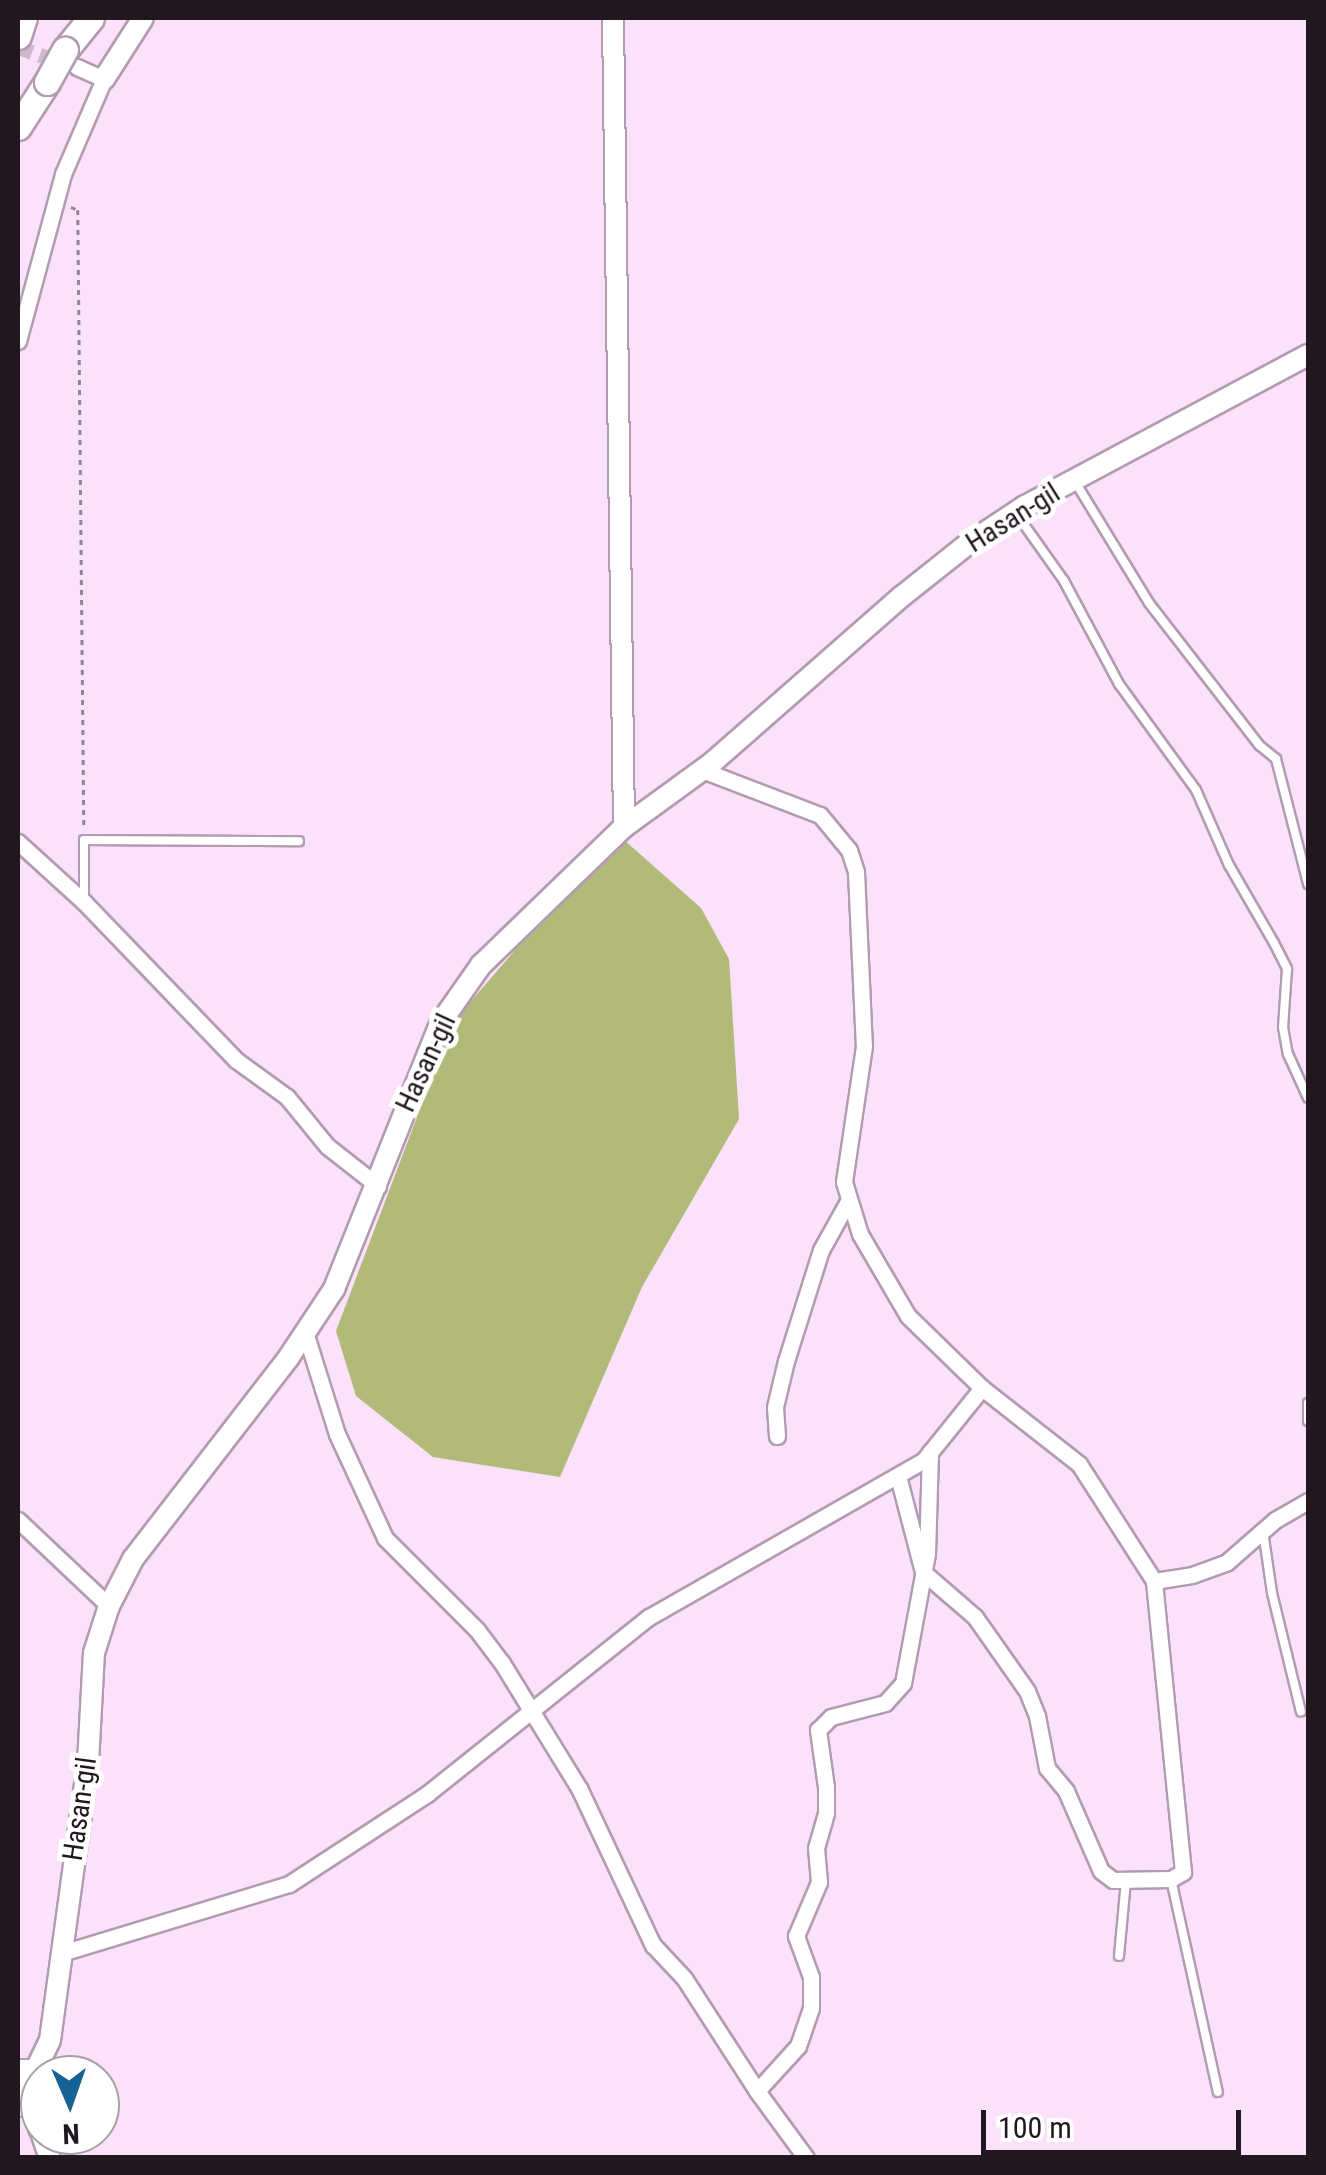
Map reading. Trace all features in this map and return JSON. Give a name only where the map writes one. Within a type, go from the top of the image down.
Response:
[{"type":"highway","points":[[18,36],[24,18]]},
{"type":"highway","points":[[18,127],[47,82],[71,58],[91,18]]},
{"type":"street","points":[[18,342],[55,202],[104,80],[143,18]]},
{"type":"street","points":[[613,18],[624,827]]},
{"type":"street","points":[[71,58],[104,80]]},
{"type":"street","name":"Hasan-gil","points":[[42,2055],[50,2040],[88,1763],[94,1652],[109,1606],[133,1559],[334,1288],[378,1186],[402,1113],[440,1022],[481,965],[624,827],[702,770],[901,597],[1015,512],[1308,355]]},
{"type":"street","points":[[702,770],[820,815],[849,850],[856,872],[864,1046],[846,1153],[847,1203],[878,1268],[908,1316],[982,1388],[1079,1464],[1154,1580],[1182,1872],[1171,1879],[1126,1881],[1113,1880],[1101,1871],[1066,1792],[1047,1768],[1037,1716],[1014,1671],[975,1617],[923,1572],[898,1476]]},
{"type":"street","points":[[18,842],[84,902],[236,1060],[287,1097],[327,1146],[378,1186]]},
{"type":"street","points":[[778,1436],[775,1408],[786,1362],[821,1250],[847,1203]]},
{"type":"street","points":[[305,1332],[337,1434],[385,1538],[477,1630],[530,1708],[579,1788],[653,1945],[684,1978],[806,2158]]},
{"type":"street","points":[[62,1953],[289,1884],[426,1794],[530,1708],[678,1597],[898,1476],[930,1452],[982,1388]]},
{"type":"street","points":[[757,2091],[798,2046],[811,2008],[811,1977],[796,1936],[819,1882],[816,1848],[826,1800],[818,1730],[831,1718],[855,1714],[897,1695],[912,1646],[931,1521],[930,1452]]},
{"type":"street","points":[[1154,1580],[1192,1575],[1227,1562],[1263,1531],[1307,1502]]},
{"type":"street","points":[[18,1520],[109,1606]]},
{"type":"lane","points":[[1074,480],[1150,603],[1260,745],[1276,759],[1308,884]]},
{"type":"lane","points":[[1015,512],[1064,581],[1119,684],[1196,790],[1228,866],[1288,969],[1283,1027],[1288,1054],[1308,1098]]},
{"type":"lane","points":[[84,902],[84,840],[299,841]]},
{"type":"lane","points":[[1308,1403],[1308,1421]]},
{"type":"lane","points":[[1307,1502],[1308,1485]]},
{"type":"lane","points":[[1263,1531],[1272,1593],[1301,1712]]},
{"type":"lane","points":[[1171,1879],[1218,2092]]},
{"type":"lane","points":[[1118,1956],[1126,1881]]},
{"type":"path","points":[[55,202],[78,210],[84,840]]},
{"type":"green space","points":[[624,840],[701,908],[729,959],[739,1119],[642,1287],[560,1477],[433,1457],[356,1396],[336,1331],[453,1022],[528,935]]},
{"type":"tunnel","points":[[18,47],[66,64]]}]
